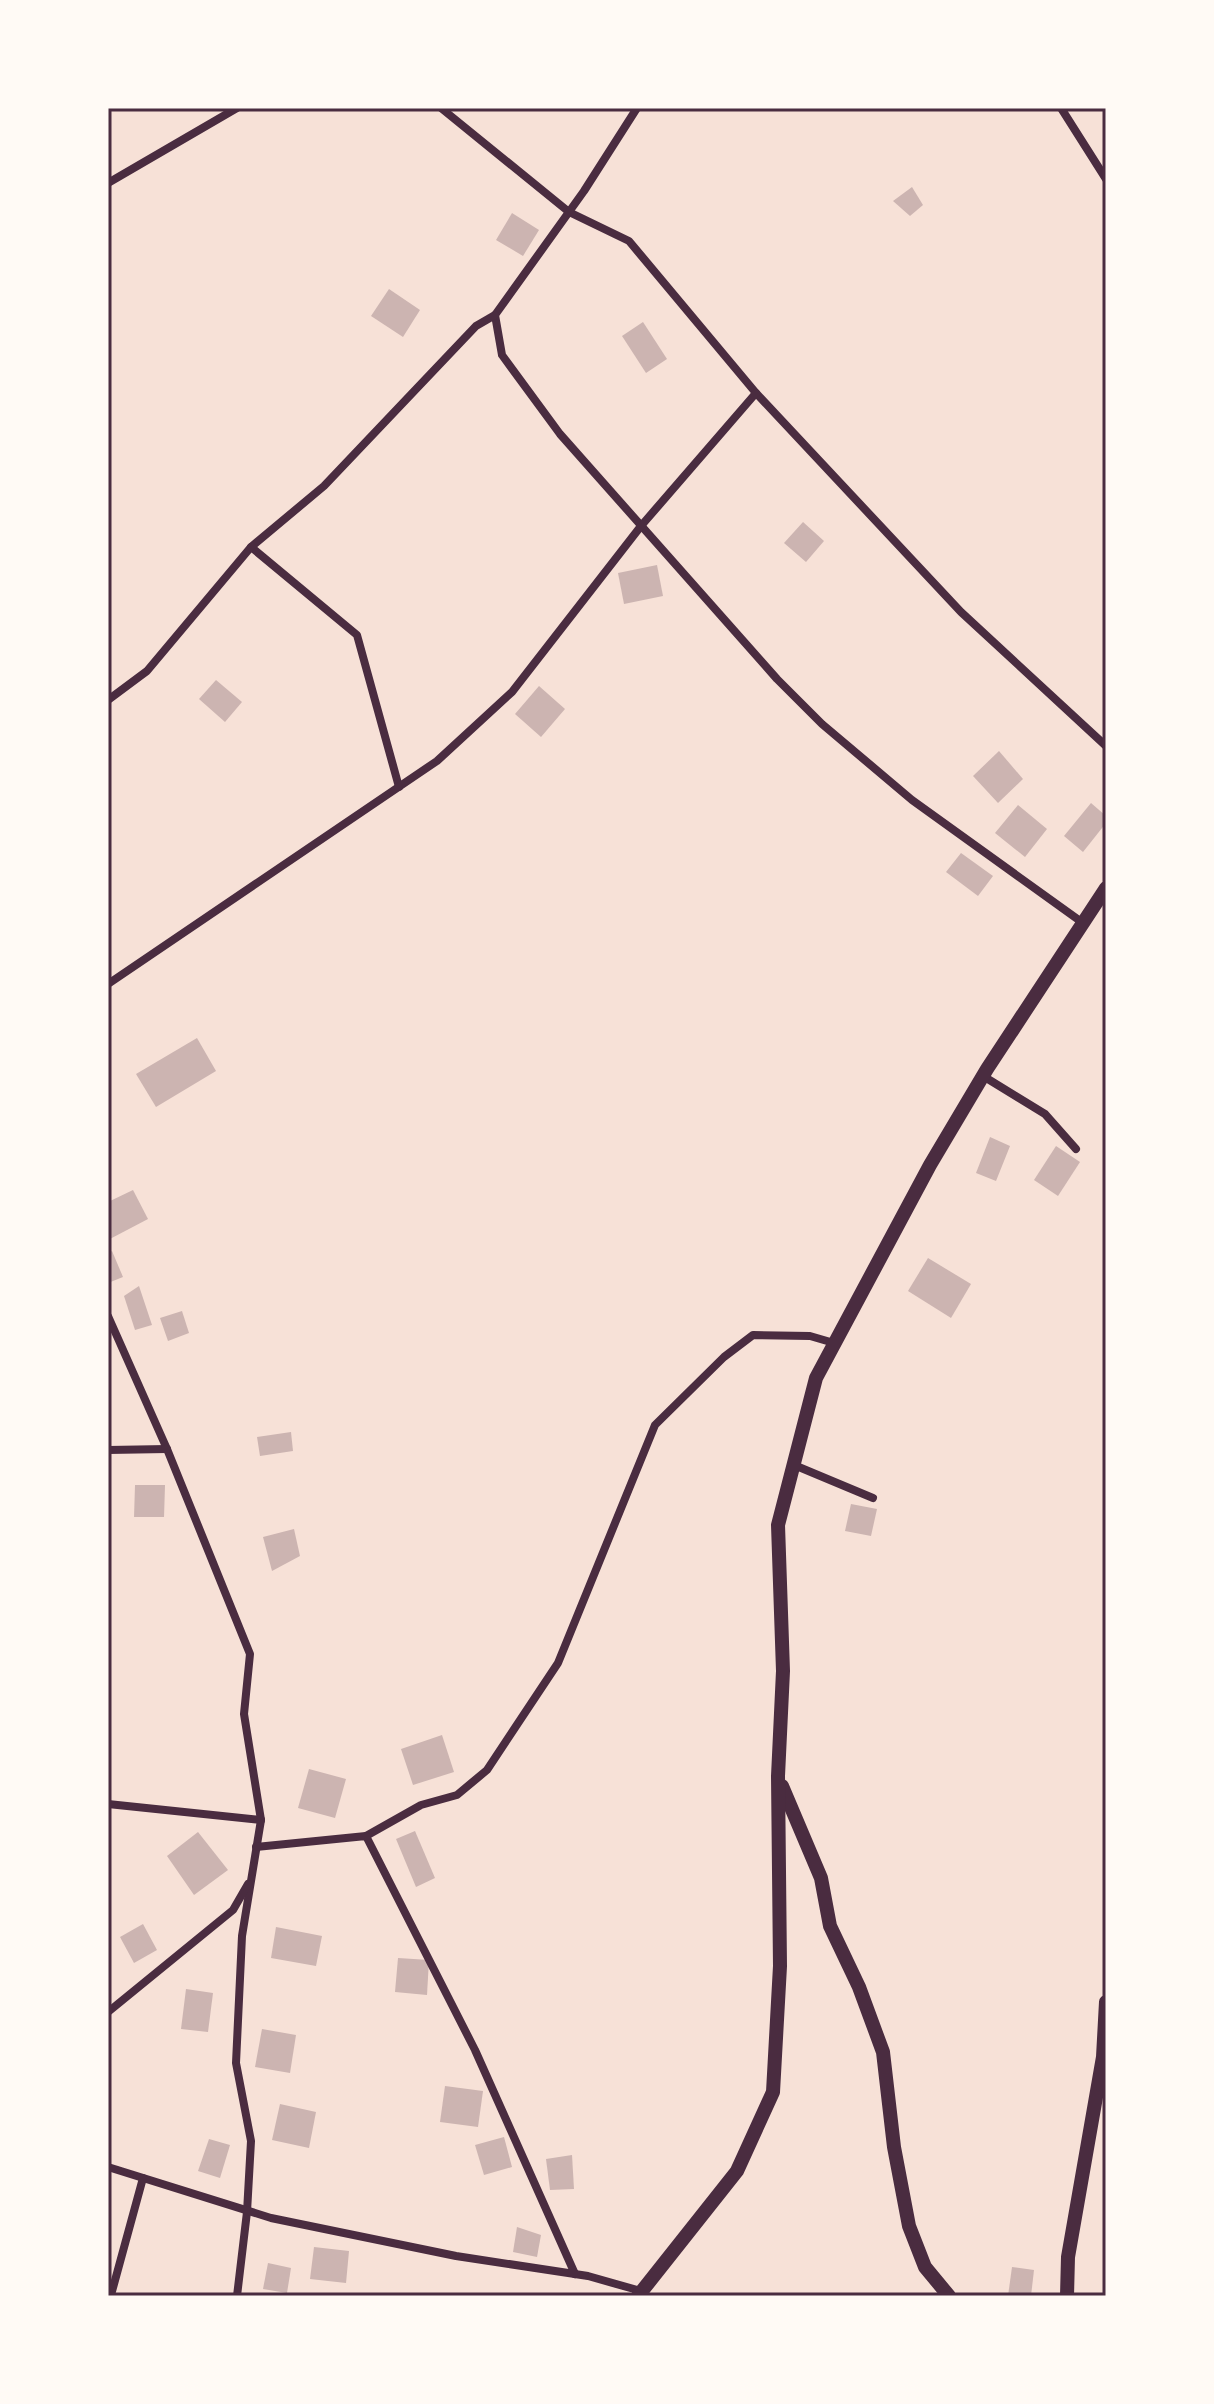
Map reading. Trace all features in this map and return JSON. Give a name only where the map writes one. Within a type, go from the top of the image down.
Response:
[{"type":"street","points":[[108,183],[237,108]]},
{"type":"street","points":[[441,108],[569,212],[629,241],[756,393],[961,612],[1106,746]]},
{"type":"street","points":[[108,700],[147,671],[251,547],[324,486],[476,326],[495,315],[569,212],[637,108]]},
{"type":"street","points":[[1061,108],[1106,179]]},
{"type":"street","points":[[495,315],[502,355],[560,434],[731,631],[822,724],[912,800],[1083,923]]},
{"type":"street","points":[[108,984],[437,761],[512,692],[641,526],[756,393]]},
{"type":"street","points":[[251,547],[357,635],[399,787]]},
{"type":"street","points":[[108,2167],[247,2212],[456,2256],[575,2274],[639,2294],[737,2171],[773,2092],[780,1966],[778,1776],[783,1671],[778,1525],[816,1378],[930,1165],[983,1076],[1106,888]]},
{"type":"street","points":[[983,1076],[1045,1114],[1076,1149]]},
{"type":"street","points":[[108,1316],[167,1449],[250,1654],[244,1714],[261,1820],[242,1936],[236,2063],[251,2141],[247,2212],[237,2296]]},
{"type":"street","points":[[256,1847],[366,1836],[421,1805],[457,1795],[487,1770],[558,1663],[655,1425],[724,1357],[753,1335],[810,1336],[834,1343]]},
{"type":"street","points":[[108,1450],[167,1449]]},
{"type":"street","points":[[794,1465],[873,1498]]},
{"type":"street","points":[[778,1776],[821,1878],[830,1926],[859,1987],[883,2052],[894,2147],[909,2226],[925,2267],[949,2296]]},
{"type":"street","points":[[108,1804],[261,1820]]},
{"type":"street","points":[[366,1836],[475,2050],[575,2274]]},
{"type":"street","points":[[108,2012],[233,1910],[251,1879]]},
{"type":"street","points":[[1067,2296],[1068,2257],[1103,2057],[1106,2002]]},
{"type":"street","points":[[111,2295],[143,2178]]},
{"type":"building","points":[[912,187],[923,205],[910,216],[893,201]]},
{"type":"building","points":[[512,213],[539,230],[523,256],[496,240]]},
{"type":"building","points":[[389,289],[420,310],[403,337],[371,316]]},
{"type":"building","points":[[643,322],[667,359],[646,373],[622,336]]},
{"type":"building","points":[[803,522],[824,541],[806,562],[784,543]]},
{"type":"building","points":[[657,565],[663,596],[624,604],[618,573]]},
{"type":"building","points":[[216,680],[242,702],[225,722],[199,699]]},
{"type":"building","points":[[539,686],[565,709],[541,737],[515,714]]},
{"type":"building","points":[[999,751],[1023,779],[998,803],[973,776]]},
{"type":"building","points":[[1091,803],[1106,816],[1106,823],[1083,852],[1064,836]]},
{"type":"building","points":[[1018,805],[1047,829],[1025,857],[995,833]]},
{"type":"building","points":[[961,853],[993,876],[978,896],[946,872]]},
{"type":"building","points":[[197,1038],[216,1071],[156,1107],[136,1074]]},
{"type":"building","points":[[990,1137],[1010,1146],[996,1181],[976,1173]]},
{"type":"building","points":[[1056,1146],[1080,1162],[1058,1196],[1034,1180]]},
{"type":"building","points":[[133,1190],[148,1219],[108,1240],[108,1202]]},
{"type":"building","points":[[112,1251],[123,1277],[108,1283],[108,1253]]},
{"type":"building","points":[[928,1258],[971,1284],[951,1318],[908,1291]]},
{"type":"building","points":[[139,1286],[152,1325],[135,1330],[124,1296]]},
{"type":"building","points":[[182,1311],[189,1333],[168,1341],[160,1318]]},
{"type":"building","points":[[291,1432],[293,1451],[260,1456],[257,1437]]},
{"type":"building","points":[[135,1485],[165,1485],[164,1517],[134,1517]]},
{"type":"building","points":[[851,1504],[877,1509],[871,1536],[845,1531]]},
{"type":"building","points":[[294,1529],[300,1556],[272,1571],[263,1537]]},
{"type":"building","points":[[442,1735],[454,1772],[413,1785],[401,1749]]},
{"type":"building","points":[[309,1769],[346,1779],[335,1818],[298,1808]]},
{"type":"building","points":[[415,1831],[435,1878],[416,1887],[396,1839]]},
{"type":"building","points":[[198,1832],[228,1870],[194,1895],[167,1856]]},
{"type":"building","points":[[143,1924],[157,1950],[134,1963],[120,1937]]},
{"type":"building","points":[[276,1927],[322,1936],[316,1966],[271,1958]]},
{"type":"building","points":[[398,1958],[429,1960],[427,1995],[395,1992]]},
{"type":"building","points":[[186,1989],[213,1993],[208,2032],[181,2029]]},
{"type":"building","points":[[262,2029],[296,2035],[290,2073],[255,2067]]},
{"type":"building","points":[[445,2086],[483,2091],[478,2127],[440,2122]]},
{"type":"building","points":[[280,2104],[316,2112],[309,2148],[272,2140]]},
{"type":"building","points":[[504,2137],[512,2167],[484,2175],[475,2145]]},
{"type":"building","points":[[209,2139],[230,2145],[220,2178],[198,2171]]},
{"type":"building","points":[[572,2155],[574,2189],[550,2190],[546,2159]]},
{"type":"building","points":[[517,2227],[541,2235],[537,2257],[513,2252]]},
{"type":"building","points":[[314,2247],[349,2251],[346,2283],[310,2279]]},
{"type":"building","points":[[268,2263],[291,2268],[287,2293],[263,2289]]},
{"type":"building","points":[[1012,2267],[1034,2270],[1031,2296],[1008,2296]]}]
